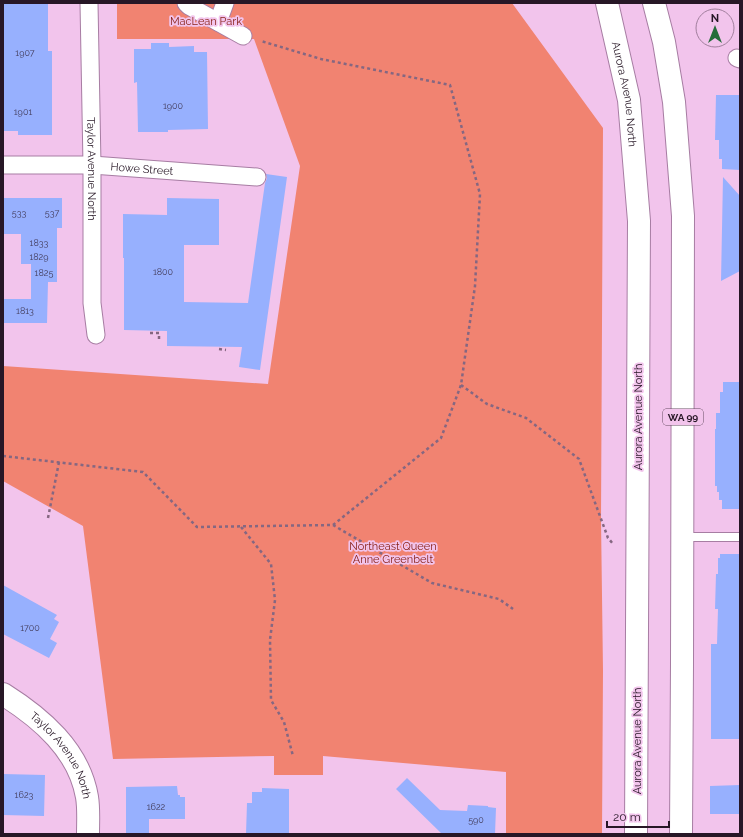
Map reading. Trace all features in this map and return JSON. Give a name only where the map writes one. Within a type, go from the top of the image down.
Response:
[{"type":"main road","name":"Aurora Avenue North","points":[[607,3],[629,100],[639,221],[636,834]]},
{"type":"main road","name":"WA 99","points":[[654,3],[664,42],[674,102],[683,216],[681,834]]},
{"type":"main road","name":"Taylor Avenue North","points":[[3,694],[22,706],[44,724],[66,748],[79,769],[88,798],[88,834]]},
{"type":"street","name":"Taylor Avenue North","points":[[89,3],[92,165],[92,303],[96,335]]},
{"type":"street","points":[[186,3],[243,36]]},
{"type":"street","points":[[218,22],[225,3]]},
{"type":"street","name":"Howe Street","points":[[3,165],[92,165],[257,177]]},
{"type":"lane","points":[[682,537],[740,537]]},
{"type":"path","points":[[243,36],[321,59],[450,85],[480,194],[475,286],[461,385],[441,438],[334,525]]},
{"type":"path","points":[[150,333],[159,333],[159,342]]},
{"type":"path","points":[[220,349],[226,350]]},
{"type":"path","points":[[461,385],[486,404],[526,418],[579,459],[608,538],[614,545]]},
{"type":"path","points":[[3,456],[143,472],[197,527],[334,525],[432,583],[499,599],[514,609]]},
{"type":"path","points":[[48,518],[60,462]]},
{"type":"path","points":[[240,526],[271,564],[275,600],[270,640],[272,700],[284,722],[293,756]]},
{"type":"green space","name":"Northeast Queen Anne Greenbelt","points":[[117,3],[512,3],[603,128],[601,520],[603,671],[602,834],[506,834],[506,772],[323,756],[323,775],[274,775],[274,756],[113,759],[83,526],[3,481],[3,366],[268,384],[300,166],[254,39],[117,39]]},
{"type":"building","points":[[3,3],[48,3],[48,51],[52,51],[52,135],[18,135],[18,131],[3,131]]},
{"type":"building","points":[[151,43],[169,43],[169,47],[194,46],[194,52],[207,52],[208,129],[168,130],[168,132],[138,132],[137,82],[134,83],[134,49],[151,49]]},
{"type":"building","points":[[716,95],[740,95],[740,170],[722,169],[722,159],[719,159],[719,140],[715,140]]},
{"type":"building","points":[[266,174],[287,177],[260,370],[239,367],[242,347],[167,346],[167,331],[124,330],[123,214],[167,215],[167,198],[219,199],[219,245],[184,245],[184,302],[248,303],[265,183],[267,178]]},
{"type":"building","points":[[723,177],[740,196],[740,271],[721,281]]},
{"type":"building","points":[[3,198],[62,198],[62,228],[57,228],[57,282],[48,282],[47,323],[3,323],[3,299],[31,299],[31,264],[21,264],[21,234],[3,234]]},
{"type":"building","points":[[723,382],[740,382],[740,509],[722,509],[722,500],[719,500],[719,492],[717,492],[717,486],[715,486],[716,413],[720,413],[720,392],[723,392]]},
{"type":"building","points":[[720,554],[740,554],[740,739],[711,739],[711,644],[717,644],[718,609],[715,609],[716,574],[718,574],[718,558],[720,558]]},
{"type":"building","points":[[3,585],[57,615],[54,619],[59,622],[50,639],[57,643],[49,658],[3,634]]},
{"type":"building","points":[[3,774],[45,775],[44,816],[3,815]]},
{"type":"building","points":[[407,778],[440,810],[467,811],[468,805],[496,808],[495,834],[442,834],[396,789]]},
{"type":"building","points":[[740,785],[740,814],[710,814],[710,786]]},
{"type":"building","points":[[177,786],[178,795],[180,795],[180,797],[185,797],[185,819],[149,819],[149,834],[126,834],[126,787]]},
{"type":"building","points":[[262,788],[289,789],[289,834],[246,834],[247,803],[252,803],[252,792],[262,792]]},
{"type":"park label","name":"MacLean Park","points":[[206,21]]}]
